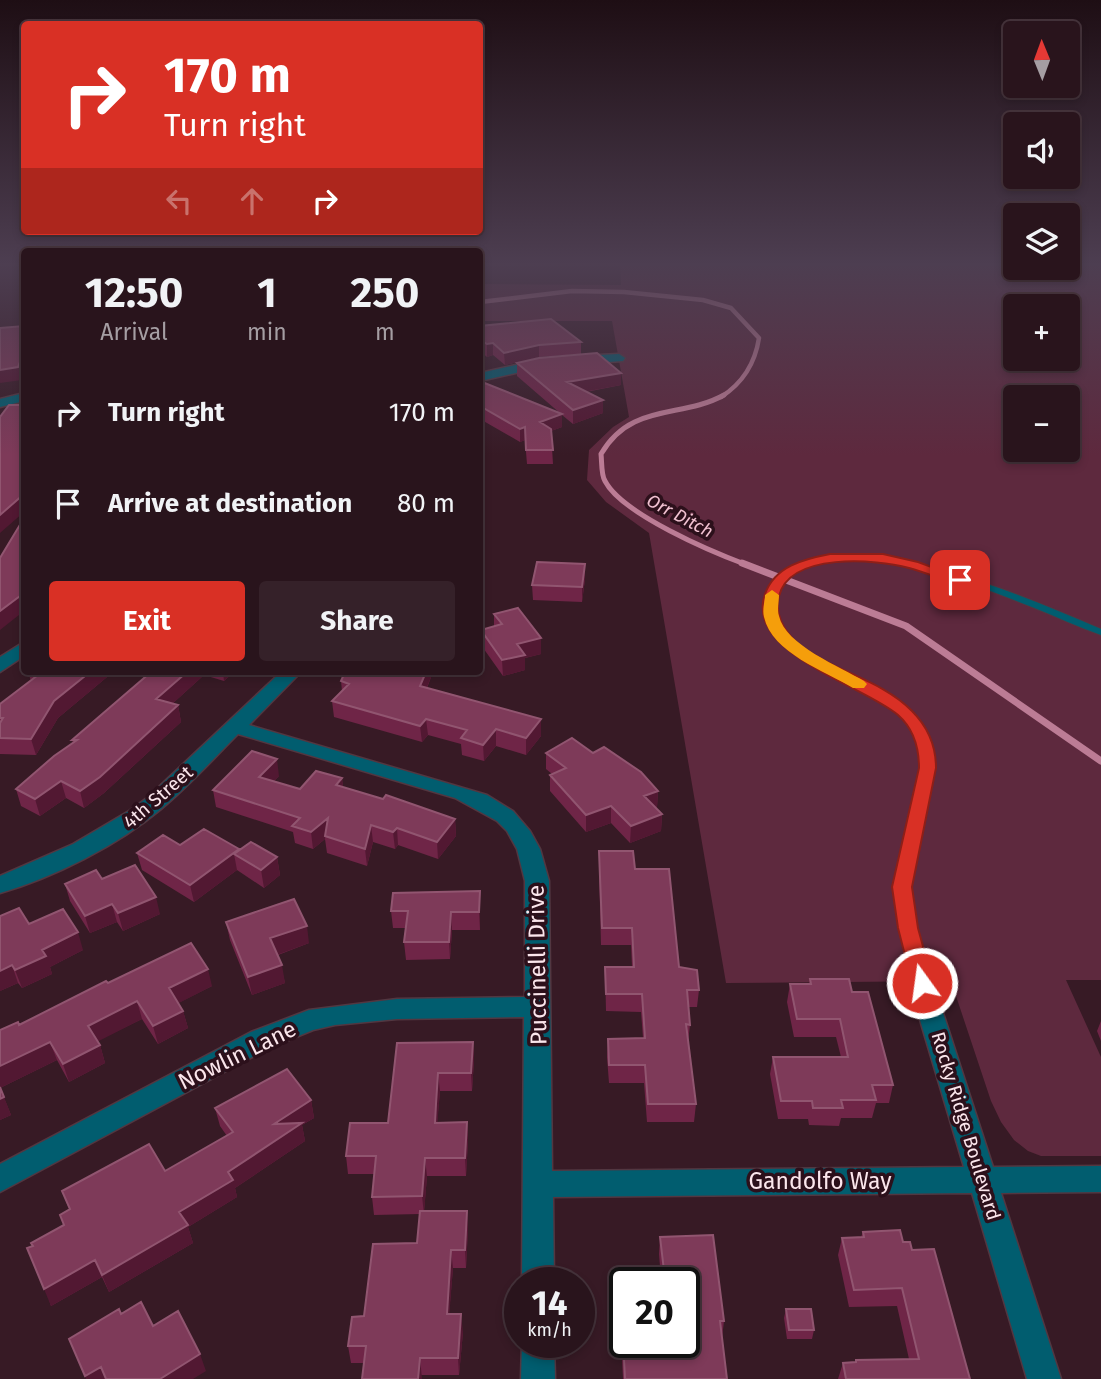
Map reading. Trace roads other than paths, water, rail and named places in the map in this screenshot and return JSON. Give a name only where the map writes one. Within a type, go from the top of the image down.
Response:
[{"type":"street","points":[[483,376],[539,364],[619,358]]},
{"type":"street","points":[[0,403],[21,398]]},
{"type":"street","points":[[0,666],[21,650]]},
{"type":"street","name":"4th Street","points":[[0,885],[81,851],[133,821],[289,675]]},
{"type":"street","name":"Puccinelli Drive","points":[[235,727],[463,793],[495,808],[512,821],[529,847],[537,881],[538,1267]]},
{"type":"street","name":"Rocky Ridge Boulevard","points":[[922,983],[1044,1379]]},
{"type":"street","name":"Nowlin Lane","points":[[0,1179],[260,1040],[309,1020],[335,1014],[397,1009],[538,1007]]},
{"type":"street","name":"Gandolfo Way","points":[[538,1185],[1101,1180]]},
{"type":"street","points":[[538,1358],[538,1379]]},
{"type":"lane","name":"Rocky Ridge Boulevard","points":[[922,983],[908,928],[902,887],[928,768],[928,750],[919,730],[906,713],[885,698],[816,662],[792,646],[771,616],[771,598],[775,586],[786,574],[806,563],[855,556],[883,558],[1008,596],[1101,632]]},
{"type":"waterway","name":"Orr Ditch","points":[[723,395],[736,386],[747,372],[754,356],[759,338],[748,326]]},
{"type":"waterway","name":"Orr Ditch","points":[[723,395],[691,407],[642,419],[627,426],[601,454],[602,472],[615,494],[648,519],[742,563]]},
{"type":"waterway","name":"Orr Ditch","points":[[742,563],[906,626],[1101,761]]},
{"type":"waterway","name":"Orr Ditch","points":[[742,563],[747,565]]}]
